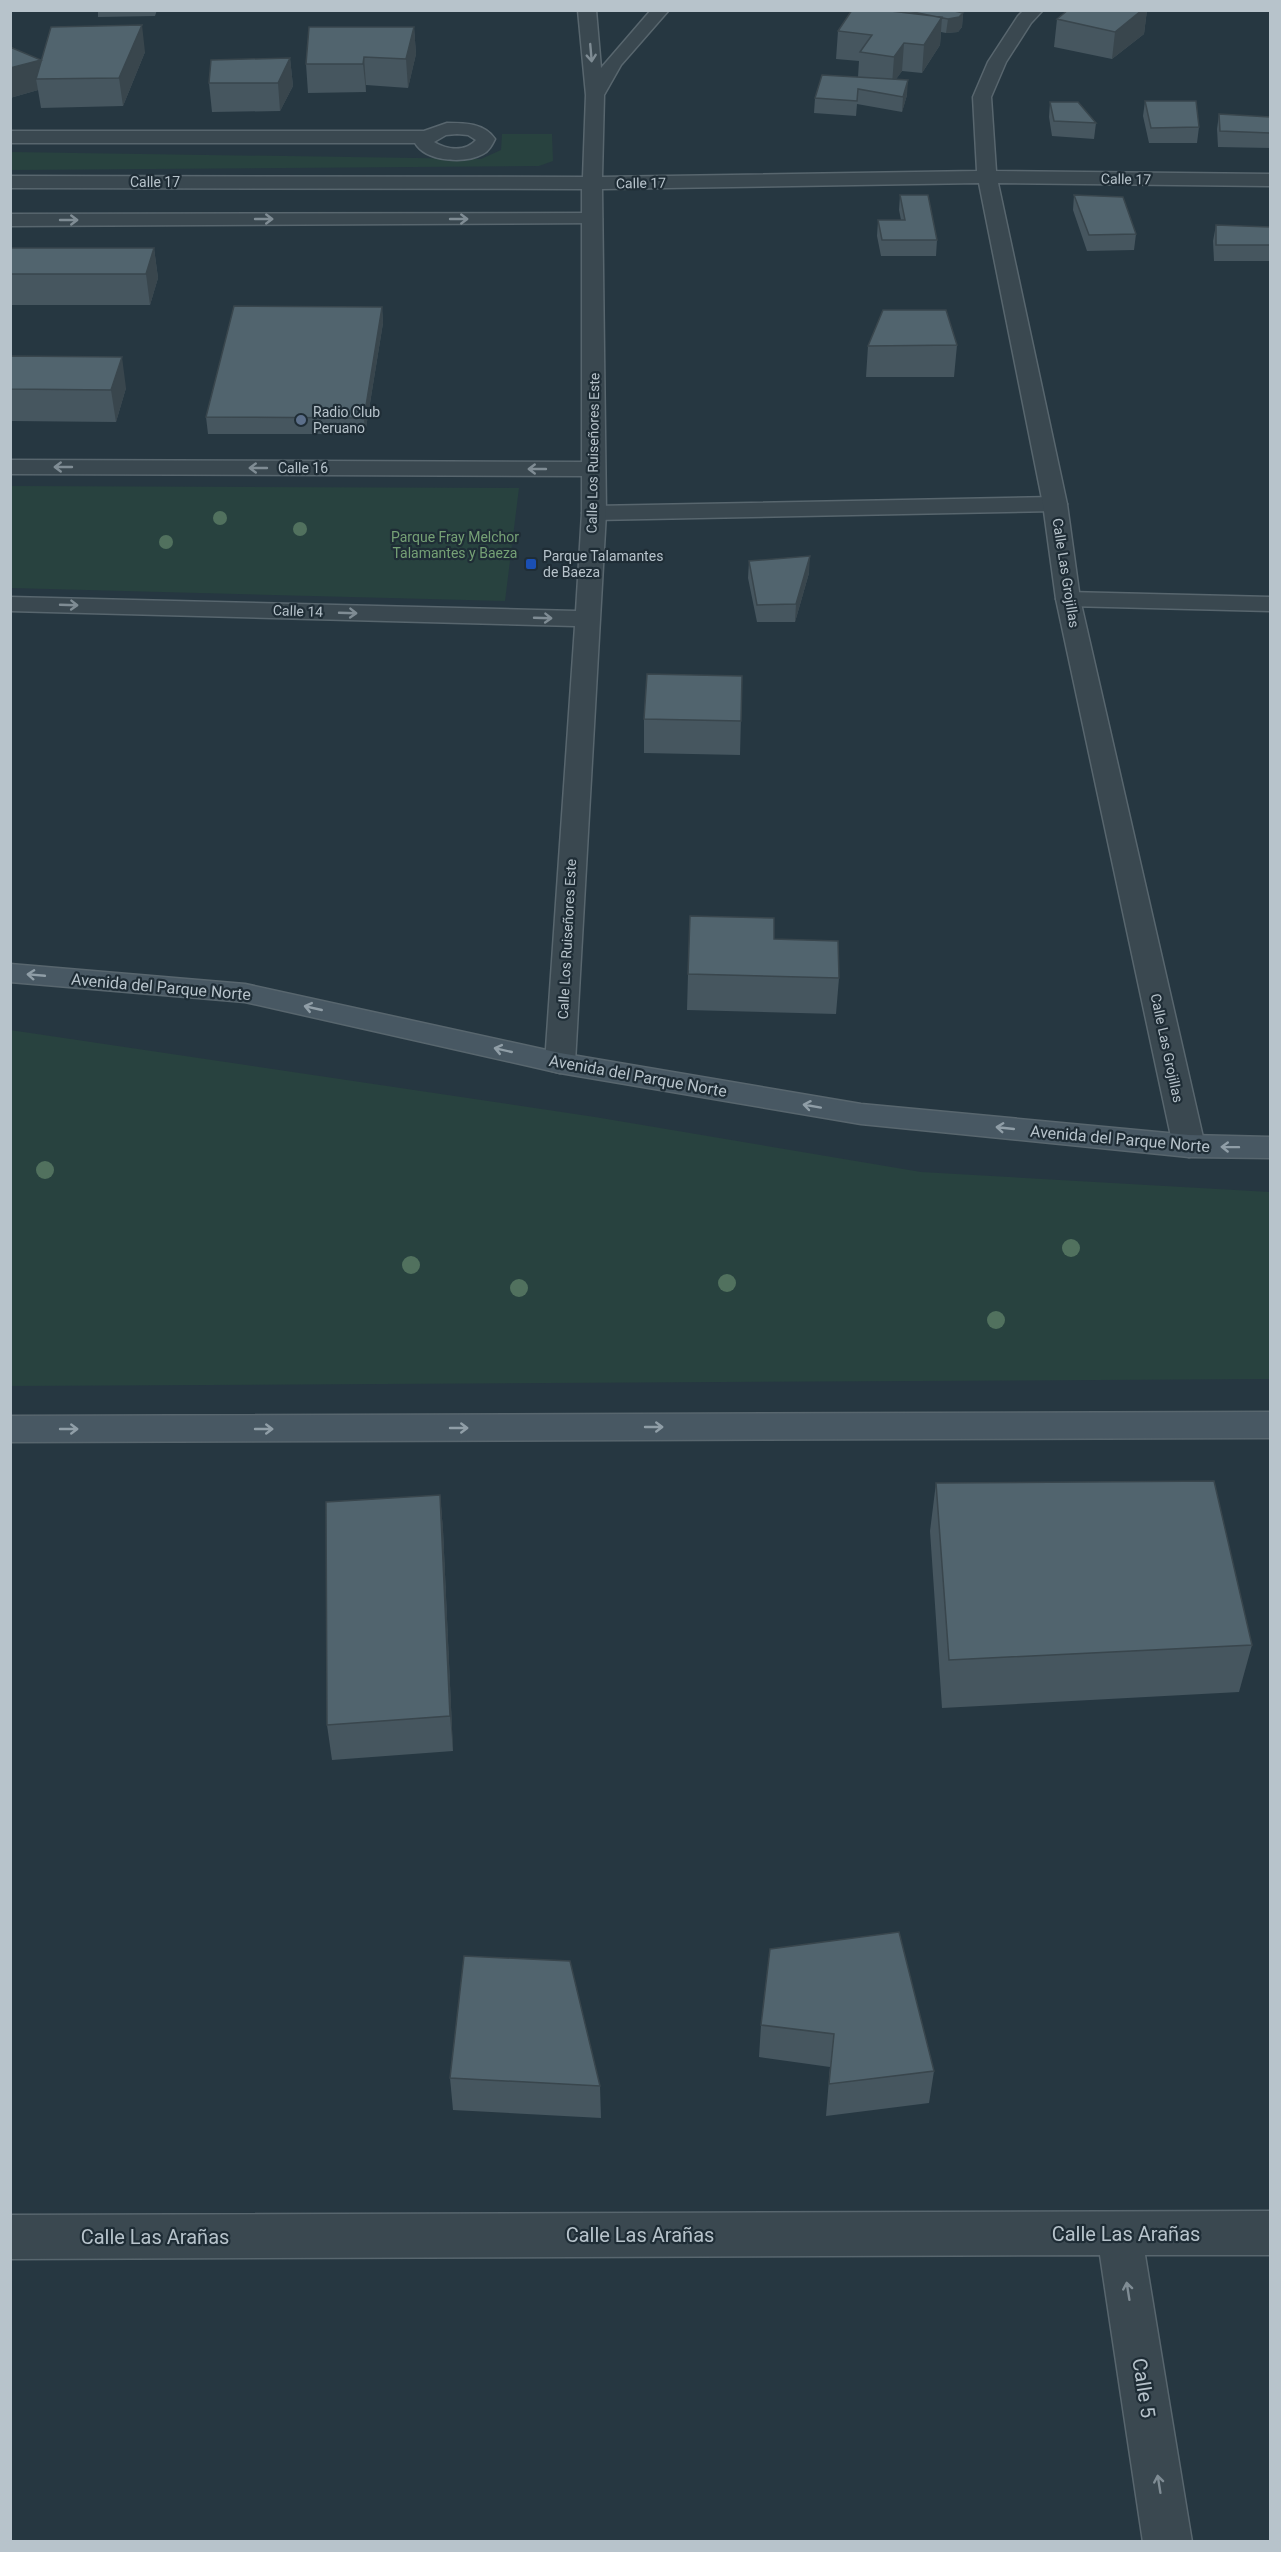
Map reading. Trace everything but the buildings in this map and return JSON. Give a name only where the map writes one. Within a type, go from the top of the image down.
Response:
[{"type":"main road","name":"Avenida del Parque Norte","points":[[10,973],[245,993],[560,1063],[861,1114],[1189,1146],[1270,1148]]},
{"type":"main road","points":[[10,1429],[1270,1425]]},
{"type":"street","points":[[587,10],[595,95]]},
{"type":"street","name":"Calle Los Ruiseñores Este","points":[[560,1063],[594,513],[592,183],[595,95],[613,63],[661,10]]},
{"type":"street","name":"Calle Las Grojillas","points":[[1035,10],[1024,20],[997,62],[982,97],[987,177],[1055,504],[1068,599],[1189,1146]]},
{"type":"street","points":[[10,136],[427,137]]},
{"type":"street","name":"Calle 17","points":[[10,182],[592,183],[987,177],[1270,180]]},
{"type":"street","points":[[10,220],[592,219]]},
{"type":"street","name":"Calle 16","points":[[10,467],[595,469]]},
{"type":"street","points":[[594,513],[1055,504]]},
{"type":"street","points":[[1068,599],[1270,604]]},
{"type":"street","name":"Calle 14","points":[[10,604],[586,619]]},
{"type":"street","name":"Calle Las Arañas","points":[[10,2237],[1270,2233]]},
{"type":"street","name":"Calle 5","points":[[1119,2234],[1168,2541]]},
{"type":"green space","points":[[502,134],[552,134],[553,161],[539,166],[11,170],[11,152],[481,159],[501,150]]},
{"type":"green space","name":"Parque Fray Melchor Talamantes y Baeza","points":[[11,486],[519,488],[505,601],[11,588]]},
{"type":"green space","points":[[10,1030],[595,1117],[921,1172],[1270,1192],[1270,1379],[11,1386]]},
{"type":"place","name":"Radio Club Peruano","points":[[301,420]]},
{"type":"place","name":"Parque Talamantes de Baeza","points":[[531,564]]}]
